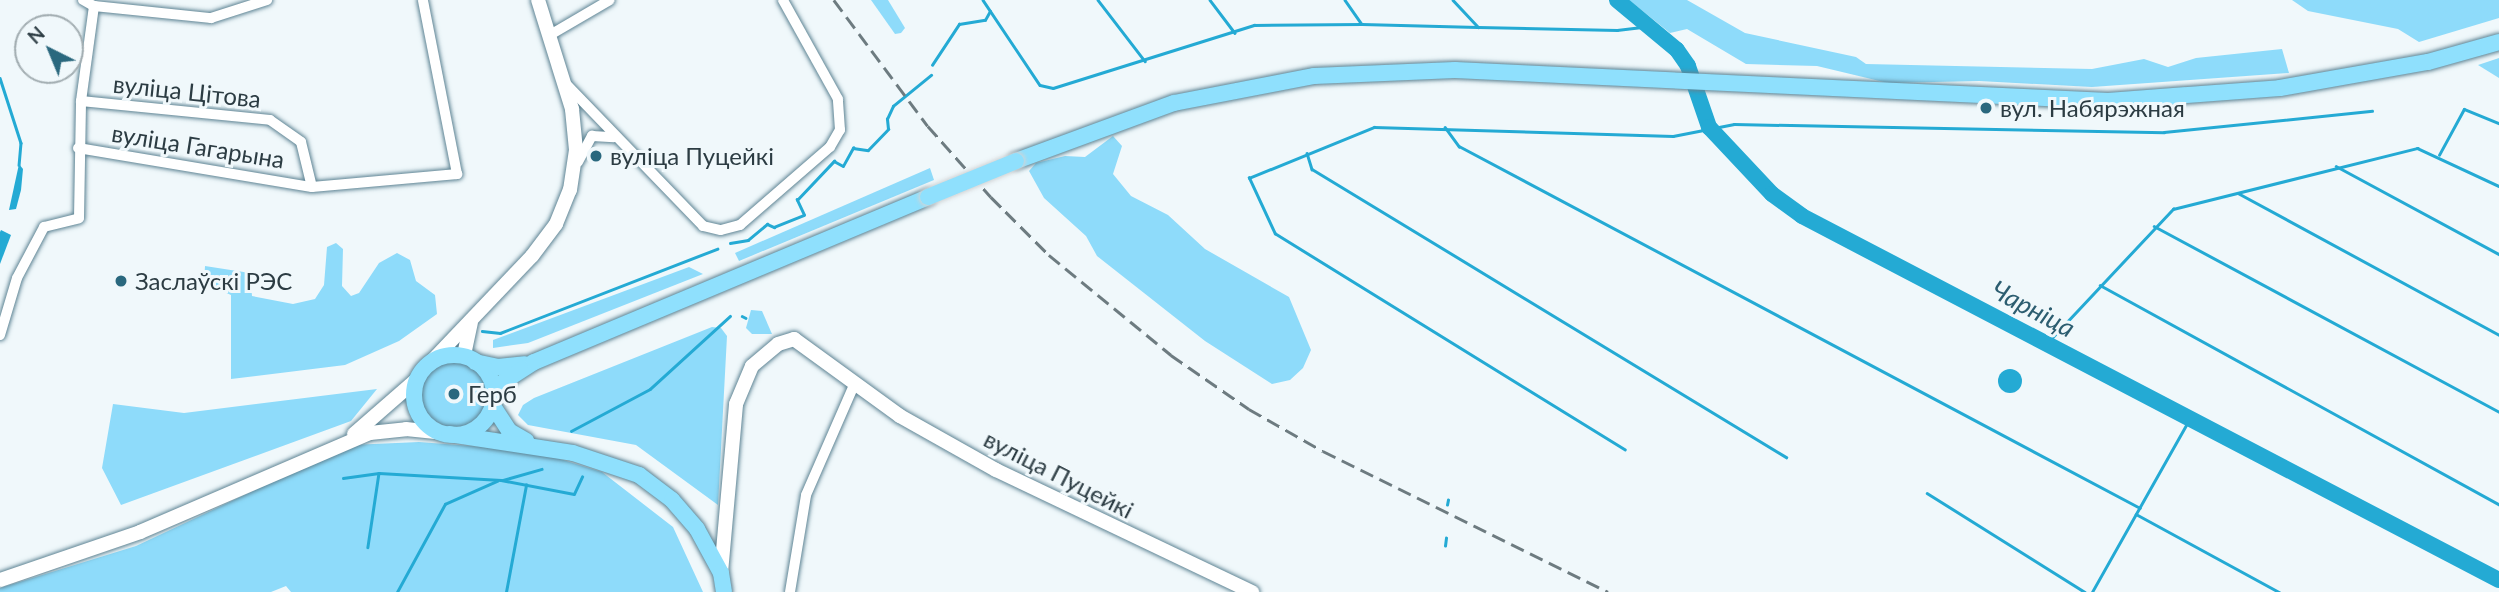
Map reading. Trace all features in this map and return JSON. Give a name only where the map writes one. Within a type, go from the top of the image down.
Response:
[{"type":"main road","points":[[342,444],[416,380],[545,240],[563,209],[574,171],[575,132],[567,85],[538,0]]},
{"type":"main road","points":[[416,380],[418,412],[446,434],[471,431],[493,401],[500,384],[534,362],[1016,160],[1174,103],[1314,76],[1455,70],[2108,101],[2204,96],[2368,74],[2499,42]]},
{"type":"main road","points":[[469,359],[473,316]]},
{"type":"main road","name":"вуліца Пуцейкі","points":[[721,573],[736,404],[752,366],[778,344],[794,339],[853,385],[996,470],[1252,592]]},
{"type":"main road","points":[[430,362],[469,359],[498,367],[534,362]]},
{"type":"main road","points":[[469,359],[489,377],[493,401],[509,431],[535,446]]},
{"type":"main road","points":[[0,580],[140,532],[342,444],[394,431],[446,434],[535,446],[600,459],[658,487],[697,529],[721,573],[724,592]]},
{"type":"street","points":[[83,0],[94,6],[211,18],[267,0]]},
{"type":"street","points":[[312,187],[457,174],[423,0]]},
{"type":"street","points":[[550,35],[610,0]]},
{"type":"street","points":[[567,85],[703,226],[722,230],[740,225],[830,147],[839,130],[838,99],[783,0]]},
{"type":"street","points":[[0,335],[17,278],[44,227],[79,218],[78,148],[81,101],[94,6]]},
{"type":"street","name":"вуліца Цітова","points":[[81,101],[270,120],[301,142],[312,187]]},
{"type":"street","points":[[574,171],[592,136],[603,133],[617,138]]},
{"type":"street","name":"вуліца Гагарына","points":[[78,148],[312,187]]},
{"type":"street","points":[[790,592],[806,495],[853,385]]},
{"type":"shaded area","points":[[871,0],[888,0],[905,28],[901,33],[895,34]]},
{"type":"shaded area","points":[[1629,0],[1687,0],[1745,33],[1856,57],[1866,64],[2092,69],[2144,59],[2168,67],[2196,58],[2282,49],[2289,73],[2092,87],[1979,81],[1888,83],[1817,66],[1746,64],[1687,29],[1670,33]]},
{"type":"shaded area","points":[[2292,0],[2499,0],[2499,18],[2419,42],[2398,29],[2308,11]]},
{"type":"shaded area","points":[[2499,58],[2499,78],[2478,65]]},
{"type":"shaded area","points":[[1113,136],[1122,146],[1113,174],[1131,196],[1168,215],[1205,249],[1289,297],[1311,350],[1303,368],[1290,380],[1272,384],[1205,341],[1097,256],[1086,236],[1044,198],[1029,171],[1036,163],[1065,156],[1085,157]]},
{"type":"shaded area","points":[[19,164],[23,169],[21,190],[16,209],[9,210]]},
{"type":"shaded area","points":[[930,168],[934,180],[739,261],[735,253]]},
{"type":"shaded area","points":[[1,230],[11,235],[0,264],[0,232]]},
{"type":"shaded area","points":[[336,243],[343,249],[342,286],[351,296],[359,293],[379,263],[397,253],[410,260],[416,281],[435,295],[437,314],[399,341],[345,365],[231,379],[231,295],[204,283],[205,266],[250,273],[252,296],[293,304],[315,299],[324,285],[327,247]]},
{"type":"shaded area","points":[[689,267],[703,274],[528,343],[493,348],[493,340]]},
{"type":"shaded area","points":[[751,310],[762,311],[772,334],[752,334],[746,328]]},
{"type":"shaded area","points":[[712,327],[721,328],[727,336],[718,505],[636,445],[528,425],[518,415],[523,405],[534,398]]},
{"type":"shaded area","points":[[454,361],[477,371],[487,394],[477,417],[454,427],[431,417],[421,394],[431,371]]},
{"type":"shaded area","points":[[2010,369],[2019,372],[2022,381],[2019,390],[2010,393],[2001,390],[1998,381],[2001,372]]},
{"type":"shaded area","points":[[377,389],[351,421],[121,505],[102,468],[113,404],[184,413]]},
{"type":"shaded area","points":[[419,442],[534,451],[602,472],[673,527],[703,592],[291,592],[286,586],[271,592],[0,592],[0,588],[136,546],[351,445]]},
{"type":"waterway","points":[[983,0],[1040,85],[1053,88],[1254,25],[1362,24]]},
{"type":"waterway","points":[[1098,0],[1145,61]]},
{"type":"waterway","points":[[1210,0],[1235,33]]},
{"type":"waterway","points":[[1345,0],[1362,24],[1477,27]]},
{"type":"waterway","points":[[1453,0],[1478,27],[1617,30],[1648,26]]},
{"type":"waterway","name":"Чарніца","points":[[1617,0],[1677,50],[1688,66],[1709,127],[1772,194],[1802,216],[2499,580]]},
{"type":"waterway","points":[[932,65],[959,24],[985,20],[990,11]]},
{"type":"waterway","points":[[730,243],[748,240],[767,224],[774,227],[804,215],[797,200],[834,161],[843,166],[853,148],[868,150],[888,129],[887,119],[893,106],[931,75]]},
{"type":"waterway","points":[[0,78],[21,143],[19,165]]},
{"type":"waterway","points":[[2439,155],[2464,109],[2499,123]]},
{"type":"waterway","points":[[1625,450],[1275,234],[1249,178],[1374,127],[1673,136],[1734,124],[2164,132],[2372,111]]},
{"type":"waterway","points":[[1445,127],[1459,146],[2140,508]]},
{"type":"waterway","points":[[2048,342],[2173,209],[2417,148],[2499,186]]},
{"type":"waterway","points":[[1307,153],[1312,169],[1786,457]]},
{"type":"waterway","points":[[2336,166],[2499,254]]},
{"type":"waterway","points":[[2238,193],[2499,335]]},
{"type":"waterway","points":[[2154,226],[2499,412]]},
{"type":"waterway","points":[[482,331],[500,333],[717,249]]},
{"type":"waterway","points":[[2100,285],[2499,504]]},
{"type":"waterway","points":[[571,431],[650,389],[730,316]]},
{"type":"waterway","points":[[742,316],[746,318]]},
{"type":"waterway","points":[[2092,592],[2190,418]]},
{"type":"waterway","points":[[503,480],[541,469]]},
{"type":"waterway","points":[[379,473],[501,480],[574,494],[582,477]]},
{"type":"waterway","points":[[343,478],[379,473],[368,547]]},
{"type":"waterway","points":[[397,592],[445,504],[497,481]]},
{"type":"waterway","points":[[506,592],[526,485]]},
{"type":"waterway","points":[[1927,493],[2085,592]]},
{"type":"waterway","points":[[1447,505],[1448,500]]},
{"type":"waterway","points":[[2136,514],[2279,592]]},
{"type":"waterway","points":[[1445,546],[1446,538]]},
{"type":"railway","points":[[834,0],[928,126],[991,197],[1049,255],[1171,355],[1249,409],[1323,451],[1608,592]]},
{"type":"place","name":"вул. Набярэжная","points":[[1986,108]]},
{"type":"place","name":"вуліца Пуцейкі","points":[[596,156]]},
{"type":"place","name":"Заслаўскі РЭС","points":[[121,281]]},
{"type":"place","name":"Герб","points":[[454,394]]}]
